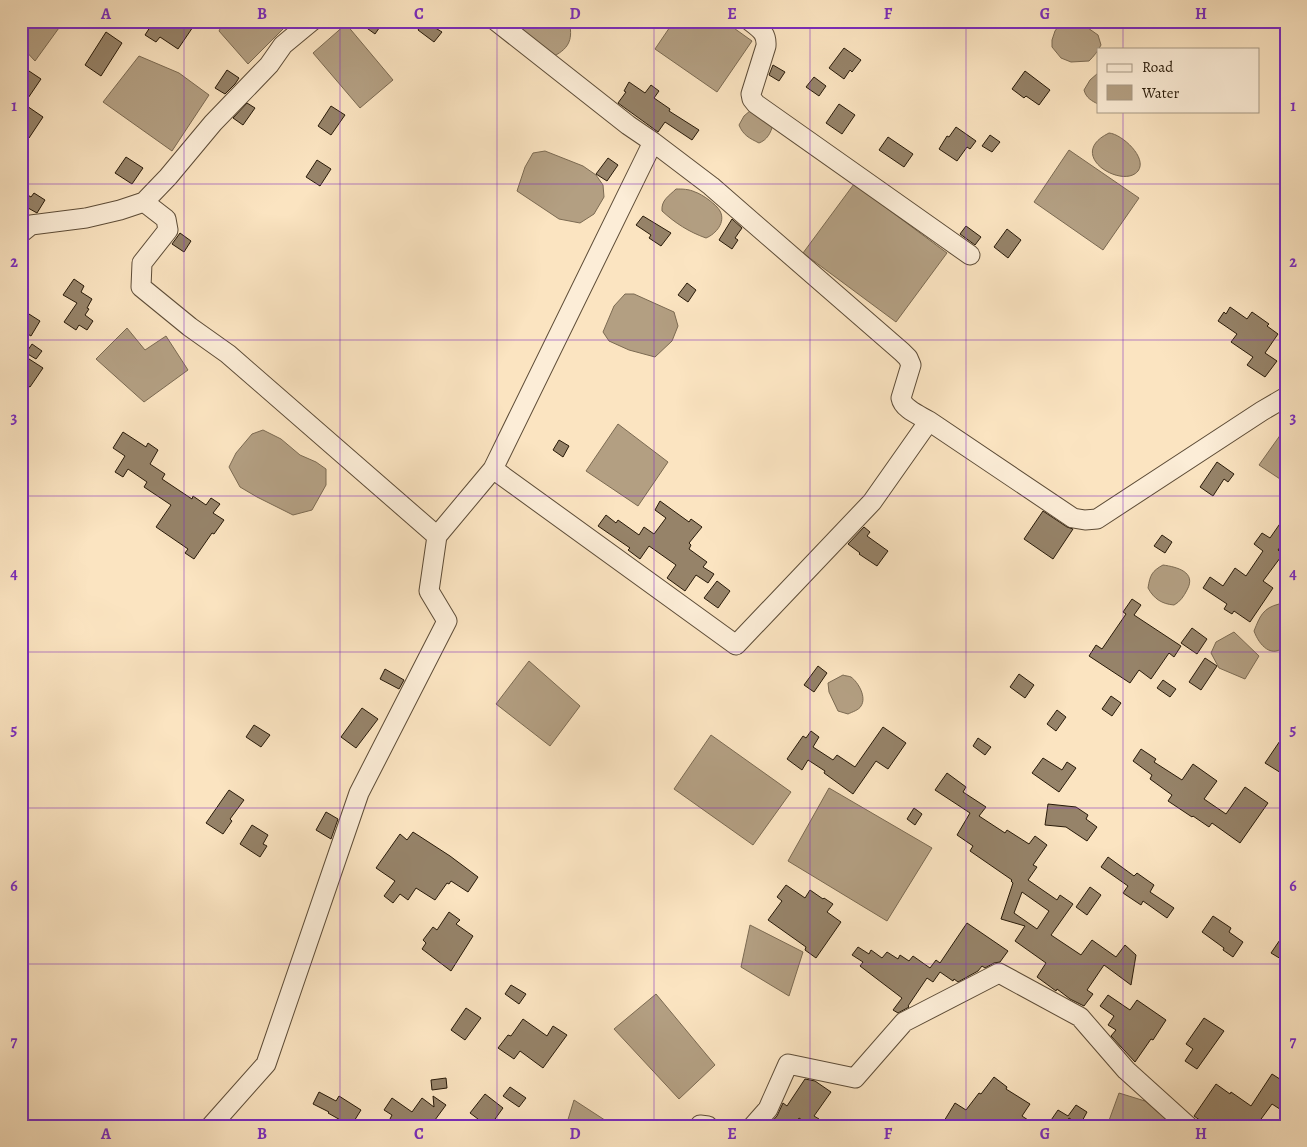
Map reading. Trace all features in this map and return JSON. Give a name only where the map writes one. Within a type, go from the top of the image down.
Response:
[{"type":"street","points":[[21,233],[31,226],[86,218],[144,202],[168,177],[213,123],[269,65],[283,45],[312,21]]},
{"type":"street","points":[[496,21],[628,125],[711,186],[908,358],[911,365],[901,398],[905,406],[1073,518],[1097,519],[1286,397]]},
{"type":"street","points":[[750,21],[765,34],[766,41],[751,94],[756,104],[970,255]]},
{"type":"street","points":[[211,1126],[266,1064],[359,793],[447,621],[429,590],[437,536],[493,469],[653,142]]},
{"type":"street","points":[[144,202],[166,219],[168,230],[142,263],[141,287],[190,327],[228,354],[437,536]]},
{"type":"street","points":[[493,469],[736,645],[872,502],[929,421]]},
{"type":"street","points":[[753,1126],[768,1109],[788,1064],[855,1078],[904,1022],[999,974],[1080,1017],[1126,1070],[1188,1126]]},
{"type":"water","points":[[21,21],[64,21],[35,61],[21,46]]},
{"type":"water","points":[[224,21],[291,21],[248,64],[219,31]]},
{"type":"water","points":[[507,21],[569,21],[571,33],[569,42],[564,50],[554,56]]},
{"type":"water","points":[[674,21],[724,21],[752,41],[717,92],[655,49]]},
{"type":"water","points":[[1062,21],[1078,21],[1098,35],[1101,45],[1089,61],[1071,62],[1061,58],[1052,47],[1055,31]]},
{"type":"water","points":[[346,24],[393,80],[360,108],[313,53]]},
{"type":"water","points":[[139,56],[179,73],[209,95],[172,151],[103,102]]},
{"type":"water","points":[[1097,74],[1097,103],[1088,97],[1084,90],[1090,80]]},
{"type":"water","points":[[751,110],[773,124],[768,136],[759,143],[747,136],[739,125],[744,116]]},
{"type":"water","points":[[1109,133],[1127,142],[1137,154],[1140,166],[1138,171],[1131,176],[1110,173],[1094,160],[1092,151],[1097,142]]},
{"type":"water","points":[[1069,150],[1139,198],[1103,250],[1034,202]]},
{"type":"water","points":[[545,151],[583,166],[596,175],[603,185],[604,197],[594,214],[580,223],[559,219],[517,191],[525,167],[533,153]]},
{"type":"water","points":[[854,184],[947,253],[896,322],[803,253]]},
{"type":"water","points":[[676,189],[698,193],[709,200],[720,211],[722,215],[721,223],[713,234],[706,238],[700,236],[682,227],[662,211],[664,201]]},
{"type":"water","points":[[625,294],[634,294],[674,312],[678,326],[672,341],[655,357],[629,350],[609,341],[603,332],[614,306]]},
{"type":"water","points":[[127,328],[145,350],[166,336],[188,370],[144,402],[96,359]]},
{"type":"water","points":[[618,424],[668,462],[638,506],[586,471]]},
{"type":"water","points":[[1286,427],[1286,483],[1259,465]]},
{"type":"water","points":[[263,430],[281,439],[300,455],[326,469],[326,485],[312,510],[293,515],[240,487],[229,467],[236,453],[252,434]]},
{"type":"water","points":[[1163,565],[1179,569],[1189,579],[1185,594],[1174,605],[1159,600],[1148,588],[1152,574]]},
{"type":"water","points":[[1279,604],[1286,605],[1286,645],[1276,651],[1271,651],[1263,646],[1254,631],[1263,613]]},
{"type":"water","points":[[1234,632],[1259,656],[1245,679],[1219,668],[1211,653],[1216,642]]},
{"type":"water","points":[[529,661],[580,706],[550,746],[496,704]]},
{"type":"water","points":[[843,675],[851,677],[856,682],[863,698],[860,707],[848,714],[838,711],[829,692],[828,683]]},
{"type":"water","points":[[711,735],[791,792],[753,845],[674,789]]},
{"type":"water","points":[[829,788],[932,848],[887,921],[788,861]]},
{"type":"water","points":[[750,925],[803,952],[789,996],[741,967]]},
{"type":"water","points":[[656,994],[715,1065],[679,1099],[614,1029]]},
{"type":"water","points":[[1119,1093],[1145,1101],[1174,1126],[1107,1126]]},
{"type":"water","points":[[574,1100],[614,1126],[566,1126]]},
{"type":"building","points":[[154,21],[197,21],[178,49],[160,37],[156,42],[145,35]]},
{"type":"building","points":[[357,21],[384,21],[375,34]]},
{"type":"building","points":[[424,21],[442,32],[434,42],[418,30]]},
{"type":"building","points":[[106,32],[122,43],[101,76],[85,65]]},
{"type":"building","points":[[844,48],[861,60],[852,72],[850,70],[844,79],[829,68]]},
{"type":"building","points":[[773,65],[785,72],[779,81],[769,75]]},
{"type":"building","points":[[227,70],[239,78],[225,94],[215,88]]},
{"type":"building","points":[[29,71],[41,79],[24,104],[43,117],[29,138],[21,132],[21,83]]},
{"type":"building","points":[[1025,71],[1050,90],[1039,105],[1026,96],[1024,98],[1012,89]]},
{"type":"building","points":[[814,77],[826,86],[819,96],[806,87]]},
{"type":"building","points":[[629,82],[645,93],[651,85],[659,91],[654,98],[670,109],[669,111],[699,130],[692,140],[665,122],[658,132],[618,103],[626,92],[624,91]]},
{"type":"building","points":[[247,103],[255,108],[243,125],[233,118]]},
{"type":"building","points":[[839,104],[855,115],[842,134],[826,123]]},
{"type":"building","points":[[331,106],[345,115],[331,135],[318,126]]},
{"type":"building","points":[[956,127],[976,141],[970,149],[967,147],[957,161],[939,149],[947,136],[949,137]]},
{"type":"building","points":[[990,135],[1000,142],[992,152],[982,146]]},
{"type":"building","points":[[888,137],[913,154],[904,167],[879,150]]},
{"type":"building","points":[[126,157],[143,168],[132,184],[115,173]]},
{"type":"building","points":[[608,158],[618,165],[607,181],[596,174]]},
{"type":"building","points":[[317,160],[331,169],[320,186],[306,177]]},
{"type":"building","points":[[21,191],[31,197],[34,193],[45,200],[37,213],[21,204]]},
{"type":"building","points":[[643,216],[671,233],[661,246],[649,238],[651,235],[636,225]]},
{"type":"building","points":[[732,219],[742,228],[735,238],[738,240],[732,249],[719,240]]},
{"type":"building","points":[[966,226],[981,237],[975,245],[960,234]]},
{"type":"building","points":[[1007,229],[1021,240],[1008,258],[994,247]]},
{"type":"building","points":[[180,233],[191,241],[184,252],[172,244]]},
{"type":"building","points":[[74,279],[84,286],[81,292],[92,299],[85,315],[93,321],[87,330],[79,325],[76,330],[64,322],[77,303],[63,295]]},
{"type":"building","points":[[687,283],[696,290],[688,302],[678,295]]},
{"type":"building","points":[[1230,307],[1247,319],[1252,312],[1269,324],[1267,326],[1278,334],[1265,353],[1277,361],[1265,377],[1247,365],[1253,357],[1231,342],[1237,334],[1218,321],[1224,312],[1226,314]]},
{"type":"building","points":[[21,309],[40,321],[31,336],[21,330]]},
{"type":"building","points":[[32,344],[42,351],[36,359],[26,353]]},
{"type":"building","points":[[26,357],[43,368],[30,387],[21,382],[21,365]]},
{"type":"building","points":[[123,432],[146,447],[148,443],[158,450],[150,464],[165,474],[162,479],[192,499],[193,496],[206,505],[211,498],[220,504],[213,513],[224,520],[214,534],[212,533],[194,559],[185,553],[188,549],[156,527],[171,505],[144,487],[147,482],[128,469],[123,477],[115,472],[125,456],[113,448]]},
{"type":"building","points":[[559,440],[569,446],[563,457],[553,450]]},
{"type":"building","points":[[1217,462],[1234,474],[1228,482],[1224,479],[1213,496],[1200,487]]},
{"type":"building","points":[[660,501],[689,522],[691,519],[702,527],[689,543],[691,545],[689,549],[707,562],[703,567],[714,574],[708,583],[696,575],[685,591],[667,578],[676,565],[649,546],[640,559],[628,550],[630,548],[598,526],[606,515],[616,523],[618,520],[639,535],[644,527],[654,534],[666,518],[655,510]]},
{"type":"building","points":[[1043,511],[1073,529],[1053,559],[1024,539]]},
{"type":"building","points":[[1286,515],[1286,539],[1278,550],[1283,554],[1263,581],[1273,588],[1250,622],[1234,611],[1232,614],[1224,609],[1227,604],[1203,588],[1210,577],[1223,586],[1235,568],[1246,576],[1263,551],[1254,544],[1262,533],[1270,538]]},
{"type":"building","points":[[864,527],[870,532],[867,536],[888,551],[877,566],[848,544]]},
{"type":"building","points":[[1162,535],[1172,542],[1165,553],[1154,546]]},
{"type":"building","points":[[717,581],[730,591],[718,608],[704,598]]},
{"type":"building","points":[[1132,599],[1141,605],[1134,615],[1181,646],[1174,657],[1169,653],[1151,679],[1139,670],[1130,683],[1089,656],[1096,645],[1102,649],[1126,614],[1123,612]]},
{"type":"building","points":[[1192,628],[1207,639],[1197,654],[1181,643]]},
{"type":"building","points":[[1205,658],[1217,666],[1201,690],[1189,682]]},
{"type":"building","points":[[818,666],[827,673],[814,692],[804,685]]},
{"type":"building","points":[[385,669],[404,680],[399,689],[380,679]]},
{"type":"building","points":[[1019,674],[1034,685],[1025,698],[1010,687]]},
{"type":"building","points":[[1163,680],[1176,689],[1170,697],[1157,688]]},
{"type":"building","points":[[1111,696],[1121,703],[1112,716],[1102,709]]},
{"type":"building","points":[[362,708],[378,719],[356,748],[341,737]]},
{"type":"building","points":[[1057,710],[1066,717],[1056,731],[1047,724]]},
{"type":"building","points":[[254,725],[270,735],[261,747],[246,737]]},
{"type":"building","points":[[883,727],[906,743],[888,769],[876,761],[853,794],[808,760],[802,770],[787,759],[803,736],[806,738],[811,731],[819,737],[813,747],[833,760],[837,755],[855,767]]},
{"type":"building","points":[[1286,732],[1286,776],[1265,763]]},
{"type":"building","points":[[978,738],[991,747],[985,755],[973,746]]},
{"type":"building","points":[[1141,749],[1156,759],[1154,762],[1182,780],[1193,764],[1217,781],[1204,799],[1226,814],[1245,787],[1268,803],[1240,843],[1212,823],[1209,827],[1168,801],[1172,795],[1150,779],[1152,775],[1133,761]]},
{"type":"building","points":[[1043,758],[1062,770],[1067,762],[1076,768],[1059,792],[1032,773]]},
{"type":"building","points":[[947,773],[966,787],[963,792],[986,807],[979,816],[1005,833],[1007,830],[1029,844],[1035,836],[1047,845],[1033,865],[1037,867],[1028,880],[1057,900],[1060,895],[1073,904],[1051,935],[1081,955],[1092,940],[1116,957],[1125,945],[1136,955],[1131,985],[1104,965],[1087,990],[1093,994],[1084,1006],[1070,999],[1057,989],[1056,991],[1037,977],[1046,963],[1015,941],[1025,926],[1001,919],[1013,883],[1012,880],[970,851],[973,846],[957,835],[970,813],[935,790]],"holes":[[[1022,892],[1049,911],[1037,929],[1014,913]]]},
{"type":"building","points":[[229,790],[244,800],[230,819],[232,821],[223,834],[206,823]]},
{"type":"building","points":[[1048,804],[1076,807],[1088,815],[1086,819],[1097,827],[1087,841],[1066,827],[1045,825]]},
{"type":"building","points":[[914,808],[922,814],[915,825],[907,819]]},
{"type":"building","points":[[326,812],[338,819],[331,839],[316,830]]},
{"type":"building","points":[[252,825],[268,835],[263,844],[267,846],[260,857],[240,844]]},
{"type":"building","points":[[413,832],[478,877],[468,892],[451,881],[449,884],[447,883],[435,900],[416,888],[408,900],[400,894],[393,903],[384,896],[395,881],[376,868],[400,834],[407,840]]},
{"type":"building","points":[[1108,857],[1134,876],[1137,873],[1154,885],[1150,892],[1174,908],[1167,918],[1143,901],[1141,905],[1123,893],[1128,886],[1101,867]]},
{"type":"building","points":[[786,885],[805,898],[810,890],[833,904],[827,912],[841,922],[816,958],[805,950],[806,947],[768,920],[782,901],[777,897]]},
{"type":"building","points":[[1090,887],[1101,895],[1087,915],[1076,907]]},
{"type":"building","points":[[449,912],[460,920],[456,924],[473,936],[451,971],[422,949],[426,943],[423,940],[433,927],[437,930]]},
{"type":"building","points":[[1213,916],[1231,928],[1229,932],[1243,942],[1233,957],[1202,932]]},
{"type":"building","points":[[967,923],[1008,951],[1000,962],[985,968],[982,966],[978,971],[958,982],[954,979],[953,981],[940,972],[933,982],[927,978],[909,1007],[898,1013],[893,1010],[902,998],[860,966],[863,962],[852,955],[858,947],[869,954],[871,950],[882,958],[887,952],[898,959],[900,955],[909,961],[913,956],[930,968],[936,960],[940,963]]},
{"type":"building","points":[[1286,931],[1286,952],[1281,959],[1271,953]]},
{"type":"building","points":[[511,985],[526,994],[519,1004],[505,994]]},
{"type":"building","points":[[1108,995],[1130,1010],[1137,1000],[1166,1020],[1135,1062],[1111,1036],[1116,1030],[1108,1025],[1114,1016],[1100,1006]]},
{"type":"building","points":[[466,1008],[481,1018],[465,1040],[451,1030]]},
{"type":"building","points":[[1204,1018],[1224,1031],[1197,1069],[1185,1061],[1193,1049],[1186,1044]]},
{"type":"building","points":[[523,1019],[547,1036],[553,1026],[567,1035],[543,1068],[520,1051],[514,1059],[498,1048],[508,1035],[511,1036]]},
{"type":"building","points":[[1272,1074],[1286,1083],[1286,1113],[1272,1104],[1256,1126],[1208,1126],[1194,1116],[1216,1084],[1251,1106]]},
{"type":"building","points":[[994,1077],[1007,1087],[1006,1089],[1030,1104],[1022,1116],[1037,1126],[941,1126],[955,1103],[966,1110]]},
{"type":"building","points":[[446,1078],[447,1088],[432,1090],[431,1080]]},
{"type":"building","points":[[805,1079],[815,1081],[831,1092],[814,1116],[819,1119],[814,1126],[799,1118],[794,1126],[768,1126],[777,1116],[783,1103],[787,1106]]},
{"type":"building","points":[[510,1087],[526,1098],[519,1107],[503,1096]]},
{"type":"building","points":[[319,1092],[336,1101],[339,1096],[361,1110],[351,1126],[313,1104]]},
{"type":"building","points":[[485,1094],[503,1108],[490,1126],[473,1126],[478,1119],[470,1113]]},
{"type":"building","points":[[433,1096],[446,1105],[432,1124],[426,1120],[421,1126],[396,1126],[389,1121],[392,1115],[384,1110],[392,1098],[412,1112],[422,1098],[434,1107]]},
{"type":"building","points":[[1076,1105],[1087,1112],[1080,1125],[1069,1118],[1064,1126],[1047,1126],[1058,1110],[1068,1116]]}]
